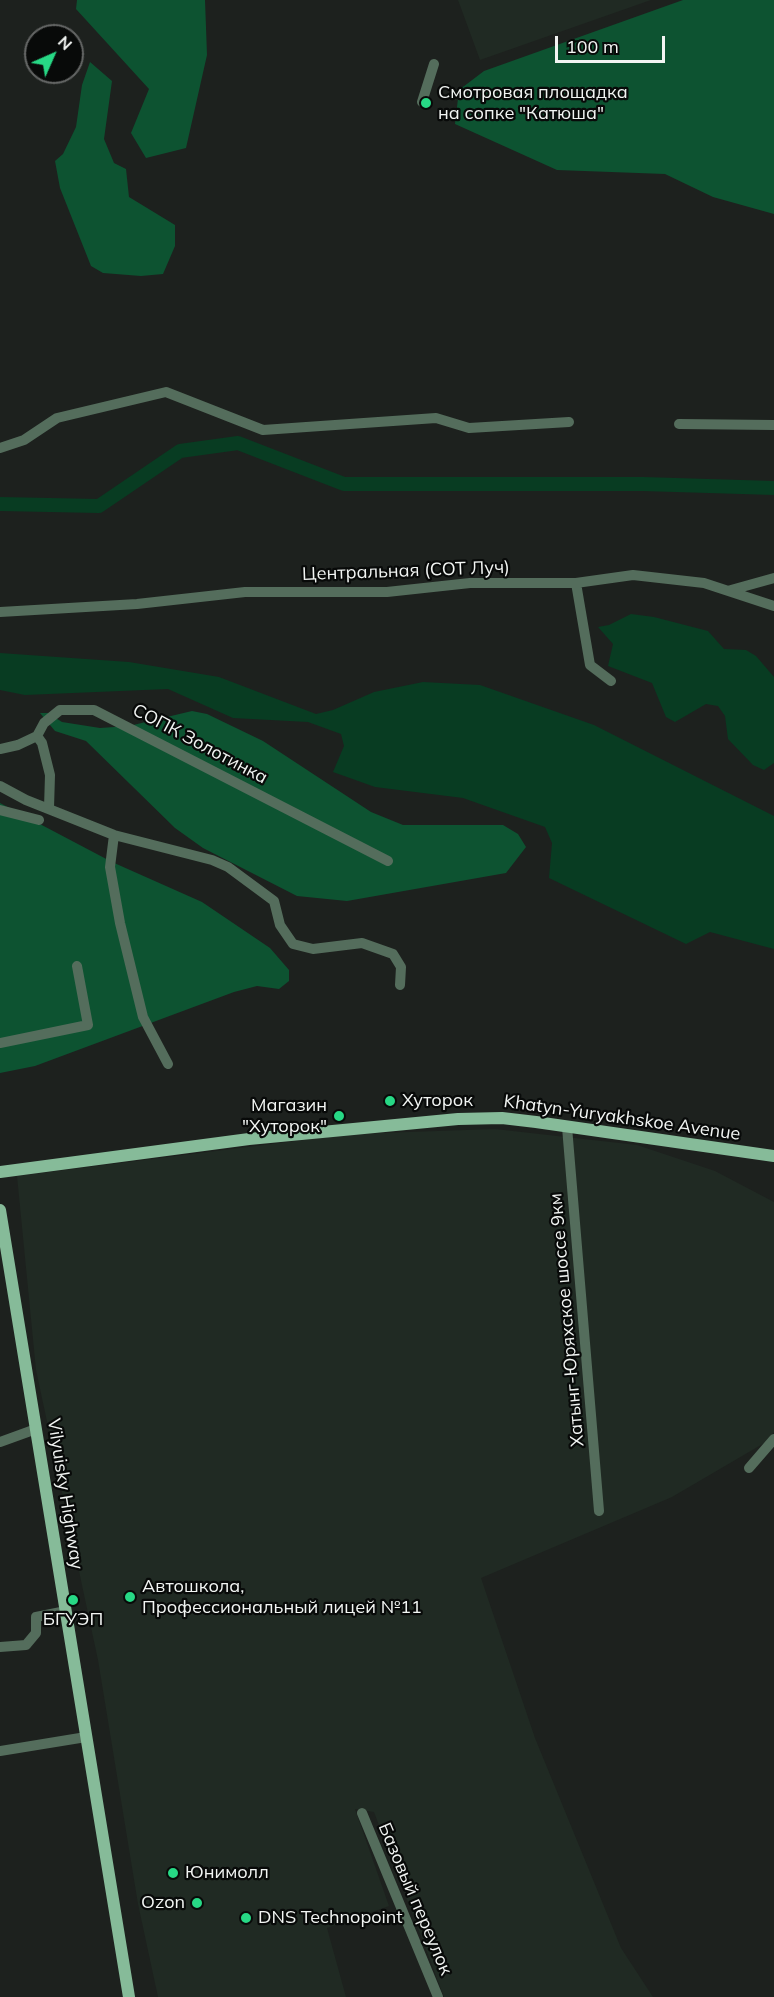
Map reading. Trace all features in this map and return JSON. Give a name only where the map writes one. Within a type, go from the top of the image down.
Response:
[{"type":"main road","name":"Khatyn-Yuryakhskoe Avenue","points":[[0,1172],[74,1160],[345,1128],[502,1118],[774,1156]]},
{"type":"main road","name":"Vilyuisky Highway","points":[[0,1210],[129,1997]]},
{"type":"street","points":[[426,103],[422,102],[434,64]]},
{"type":"street","points":[[0,448],[24,440],[57,418],[166,392],[263,430],[436,418],[469,428],[569,422]]},
{"type":"street","points":[[679,423],[774,425]]},
{"type":"street","name":"Центральная (СОТ Луч)","points":[[0,612],[137,604],[244,592],[387,592],[470,583],[576,583],[633,575],[652,575],[731,590],[774,606]]},
{"type":"street","points":[[731,590],[774,578]]},
{"type":"street","points":[[576,583],[590,665],[611,681]]},
{"type":"street","name":"СОПК Золотинка","points":[[0,749],[18,745],[37,736],[44,723],[60,710],[94,710],[105,713],[388,861]]},
{"type":"street","points":[[37,736],[42,743],[50,775],[49,808]]},
{"type":"street","points":[[0,786],[26,800],[114,834],[212,860],[228,867],[274,902],[280,925],[293,944],[313,949],[362,943],[393,954],[400,967],[399,985]]},
{"type":"street","points":[[0,810],[39,820]]},
{"type":"street","points":[[114,834],[110,867],[123,934],[143,1017],[168,1064]]},
{"type":"street","points":[[0,1042],[88,1025],[77,966]]},
{"type":"street","name":"Хатынг-Юряхское шоссе 9км","points":[[567,1127],[599,1511]]},
{"type":"street","points":[[0,1442],[36,1429]]},
{"type":"street","points":[[749,1468],[774,1439]]},
{"type":"street","points":[[0,1647],[26,1646],[36,1633],[36,1617],[66,1611]]},
{"type":"street","points":[[0,1751],[86,1737]]},
{"type":"street","name":"Базовый переулок","points":[[362,1813],[438,1997]]},
{"type":"shaded area","points":[[77,0],[205,0],[207,55],[186,148],[146,158],[131,133],[149,89],[76,9]]},
{"type":"shaded area","points":[[458,0],[651,0],[480,60]]},
{"type":"shaded area","points":[[683,0],[774,0],[774,214],[713,197],[665,174],[557,170],[455,124],[459,90],[484,71]]},
{"type":"shaded area","points":[[90,62],[112,81],[104,139],[114,163],[126,169],[129,197],[175,225],[175,246],[163,274],[141,276],[103,273],[91,266],[60,188],[55,161],[63,154],[76,127],[84,79]]},
{"type":"shaded area","points":[[631,614],[654,617],[708,631],[724,649],[746,650],[756,656],[774,677],[774,763],[764,770],[753,765],[728,739],[725,716],[718,706],[706,704],[675,722],[666,717],[652,683],[608,666],[613,644],[598,627],[609,625]]},
{"type":"shaded area","points":[[0,653],[129,662],[219,677],[316,714],[333,710],[374,692],[423,682],[480,685],[594,725],[774,816],[774,949],[710,932],[686,944],[549,878],[552,843],[545,827],[463,798],[375,787],[333,772],[344,746],[341,734],[308,722],[233,718],[168,689],[25,695],[0,690]]},
{"type":"shaded area","points":[[192,711],[207,714],[263,741],[371,812],[403,825],[503,825],[518,834],[526,847],[506,873],[347,901],[297,896],[203,848],[175,828],[86,741],[55,731],[40,713],[48,713],[62,722],[100,728],[129,726]]},
{"type":"shaded area","points":[[0,803],[112,862],[202,902],[270,948],[289,970],[289,981],[279,989],[257,986],[234,992],[35,1066],[0,1073]]},
{"type":"shaded area","points":[[495,1129],[637,1145],[715,1171],[774,1202],[774,1432],[766,1442],[672,1497],[481,1578],[535,1738],[621,1948],[653,1997],[444,1997],[374,1812],[355,1809],[389,1906],[327,1928],[346,1997],[158,1997],[138,1904],[98,1660],[36,1370],[17,1176],[351,1134]]},
{"type":"waterway","points":[[0,504],[99,506],[180,451],[238,443],[344,484],[643,484],[774,488]]},
{"type":"place","name":"Смотровая площадка на сопке \"Катюша\"","points":[[426,103]]},
{"type":"place","name":"Хуторок","points":[[390,1101]]},
{"type":"place","name":"Магазин \"Хуторок\"","points":[[339,1116]]},
{"type":"place","name":"Автошкола, Профессиональный лицей №11","points":[[130,1597]]},
{"type":"place","name":"БГУЭП","points":[[73,1600]]},
{"type":"place","name":"Юнимолл","points":[[173,1873]]},
{"type":"place","name":"Ozon","points":[[197,1903]]},
{"type":"place","name":"DNS Technopoint","points":[[246,1918]]}]
